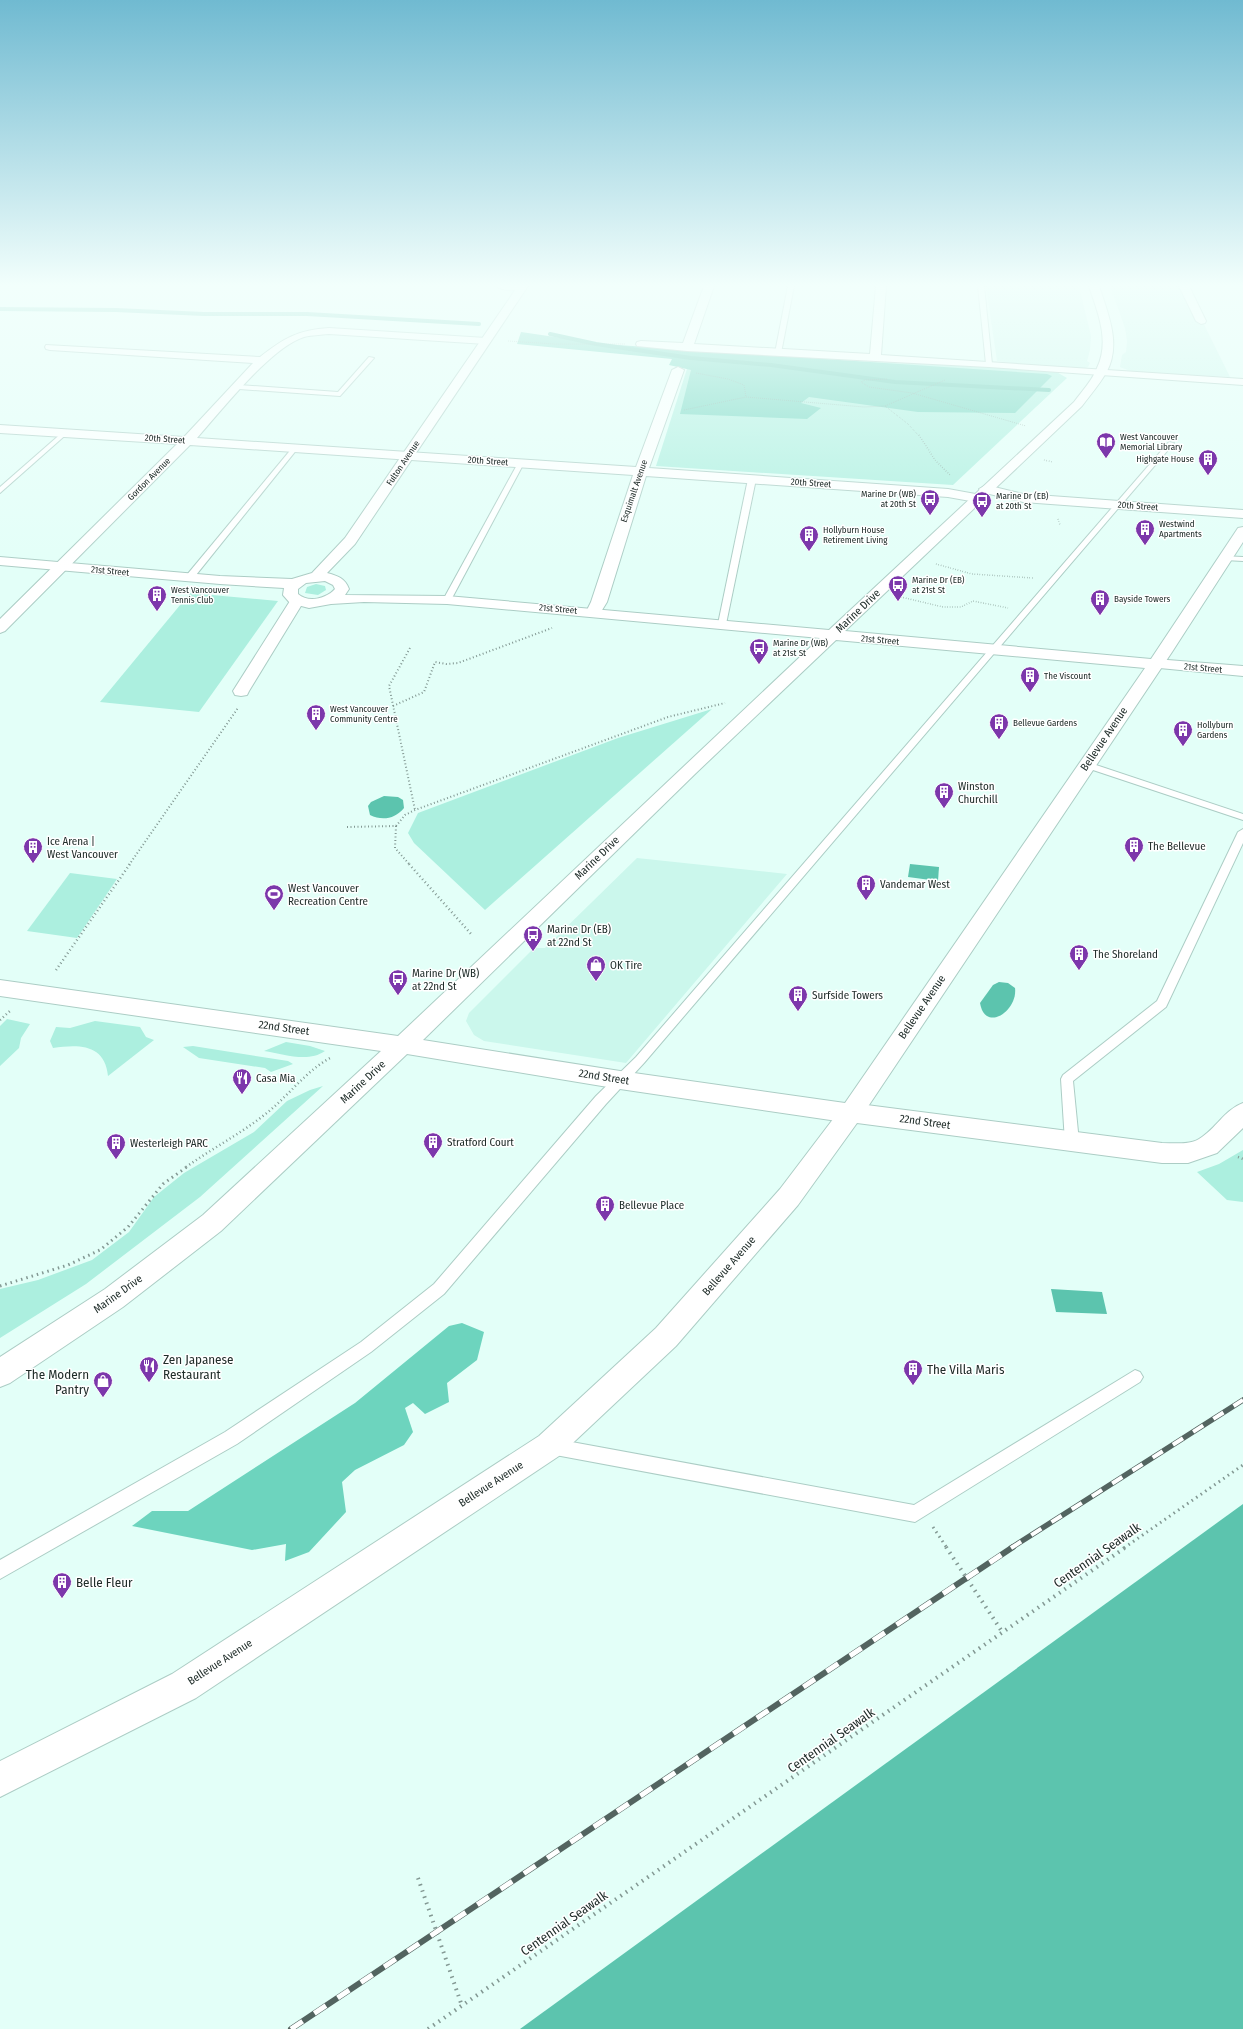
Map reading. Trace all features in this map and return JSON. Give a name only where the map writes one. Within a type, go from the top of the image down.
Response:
[{"type":"street","name":"Gordon Avenue","points":[[0,628],[187,441],[244,381]]},
{"type":"street","name":"Fulton Avenue","points":[[317,577],[328,563],[350,541],[459,381]]},
{"type":"street","name":"Esquimalt Avenue","points":[[594,612],[599,602],[641,472],[674,381]]},
{"type":"street","name":"Marine Drive","points":[[0,1373],[114,1298],[212,1223],[402,1045],[690,769],[1078,404],[1095,381]]},
{"type":"street","points":[[1222,381],[1243,382]]},
{"type":"street","name":"20th Street","points":[[0,429],[66,432],[408,455],[948,493],[1011,495],[1023,498],[1243,514]]},
{"type":"street","name":"Bellevue Avenue","points":[[0,1780],[184,1686],[549,1446],[666,1337],[790,1197],[851,1113],[1155,664],[1234,558],[1243,531]]},
{"type":"street","name":"Fulton Avenue","points":[[340,583],[350,541]]},
{"type":"street","name":"21st Street","points":[[0,561],[220,580],[299,596],[328,600],[364,598],[422,598],[594,612],[994,650],[1243,671]]},
{"type":"street","points":[[241,698],[280,632],[298,620],[299,596],[309,578],[317,577]]},
{"type":"street","name":"21st Street","points":[[317,577],[325,577],[340,583],[422,598]]},
{"type":"street","points":[[328,600],[340,593],[342,589],[340,583]]},
{"type":"street","name":"22nd Street","points":[[0,988],[402,1045],[620,1080],[851,1113],[1162,1153],[1188,1153],[1208,1146],[1243,1114]]},
{"type":"lane","points":[[239,387],[340,394],[351,381]]},
{"type":"lane","points":[[0,491],[66,432]]},
{"type":"lane","points":[[0,1570],[231,1438],[366,1347],[439,1289],[601,1100],[640,1060],[994,650],[1116,505],[1172,444]]},
{"type":"lane","points":[[189,578],[295,448]]},
{"type":"lane","points":[[447,600],[521,463]]},
{"type":"lane","points":[[722,624],[752,479]]},
{"type":"lane","points":[[1087,765],[1243,817]]},
{"type":"lane","points":[[1072,1142],[1067,1079],[1162,1004],[1243,832]]},
{"type":"lane","points":[[549,1446],[915,1514],[1135,1377]]},
{"type":"path","points":[[732,381],[744,385],[746,396]]},
{"type":"path","points":[[865,381],[861,382],[869,386],[912,393],[1026,426]]},
{"type":"path","points":[[661,417],[687,409],[746,396],[864,407],[886,406],[939,381]]},
{"type":"path","points":[[886,406],[913,429],[932,452],[941,468],[954,477]]},
{"type":"path","points":[[1043,460],[1053,462],[1050,465]]},
{"type":"path","points":[[933,564],[972,574],[1054,579]]},
{"type":"path","points":[[900,597],[943,607],[961,607],[973,601],[989,603],[1024,614]]},
{"type":"path","points":[[393,706],[424,692],[435,662],[446,664],[458,663],[557,626]]},
{"type":"path","points":[[410,648],[389,686],[415,810]]},
{"type":"path","points":[[56,970],[241,698]]},
{"type":"path","points":[[472,935],[395,848],[396,826],[405,814],[566,752],[668,717],[725,703]]},
{"type":"path","points":[[347,827],[396,826]]},
{"type":"path","points":[[0,1286],[50,1272],[93,1255],[129,1226],[153,1193],[167,1180],[180,1170],[238,1135],[268,1113],[318,1064],[333,1056]]},
{"type":"path","points":[[1238,1157],[1243,1159]]},
{"type":"path","name":"Centennial Seawalk","points":[[428,2029],[1003,1633],[1243,1465]]},
{"type":"path","points":[[921,1509],[1003,1633]]},
{"type":"path","points":[[418,1878],[462,2006]]},
{"type":"shaded area","points":[[683,381],[1064,381],[953,485],[656,466]]},
{"type":"shaded area","points":[[688,381],[1047,381],[1015,413],[918,412],[809,397],[801,403],[821,408],[807,419],[680,414]]},
{"type":"shaded area","points":[[316,584],[325,586],[326,590],[318,595],[305,593],[307,587]]},
{"type":"shaded area","points":[[190,593],[278,601],[199,712],[100,702]]},
{"type":"shaded area","points":[[712,709],[485,910],[414,843],[408,833],[418,813],[618,738]]},
{"type":"shaded area","points":[[384,796],[398,797],[403,800],[404,808],[397,815],[388,818],[379,818],[370,815],[368,806],[371,802]]},
{"type":"shaded area","points":[[637,858],[787,874],[626,1063],[484,1041],[474,1035],[466,1021],[469,1013],[534,948],[545,948]]},
{"type":"shaded area","points":[[910,864],[939,867],[938,881],[908,877]]},
{"type":"shaded area","points":[[70,873],[117,879],[77,938],[27,931]]},
{"type":"shaded area","points":[[999,982],[1008,983],[1015,988],[1015,996],[1007,1011],[994,1018],[988,1017],[983,1012],[980,1003],[993,985]]},
{"type":"shaded area","points":[[7,1019],[30,1024],[21,1038],[19,1048],[0,1066],[0,1026]]},
{"type":"shaded area","points":[[95,1021],[140,1027],[146,1037],[154,1040],[108,1076],[106,1065],[102,1058],[89,1048],[72,1046],[53,1048],[50,1041],[56,1027],[70,1028]]},
{"type":"shaded area","points":[[286,1042],[310,1046],[325,1051],[318,1055],[296,1057],[264,1051]]},
{"type":"shaded area","points":[[193,1046],[288,1061],[293,1064],[271,1072],[265,1068],[199,1058],[183,1047]]},
{"type":"shaded area","points":[[323,1086],[200,1197],[86,1284],[0,1338],[0,1289],[38,1280],[92,1260],[129,1232],[154,1197],[184,1173],[254,1132],[287,1101],[310,1090]]},
{"type":"shaded area","points":[[1243,1150],[1243,1202],[1227,1200],[1197,1172],[1219,1164]]},
{"type":"shaded area","points":[[1051,1289],[1102,1292],[1107,1314],[1056,1312]]},
{"type":"shaded area","points":[[462,1323],[484,1332],[477,1360],[447,1383],[449,1402],[425,1414],[413,1403],[405,1408],[413,1432],[404,1445],[355,1470],[342,1482],[346,1512],[309,1552],[285,1561],[286,1544],[252,1550],[132,1526],[152,1511],[188,1511],[355,1403],[449,1326]]},
{"type":"shaded area","points":[[1243,1504],[1243,2029],[520,2029]]},
{"type":"waterway","points":[[885,381],[1049,390]]},
{"type":"railway","points":[[1011,1548],[1243,1400]]},
{"type":"railway","points":[[291,2029],[1013,1547]]},
{"type":"place","name":"West Vancouver Memorial Library","points":[[1106,459]]},
{"type":"place","name":"Highgate House","points":[[1208,476]]},
{"type":"place","name":"Marine Dr (WB) at 20th St","points":[[930,516]]},
{"type":"place","name":"Marine Dr (EB) at 20th St","points":[[982,518]]},
{"type":"place","name":"Westwind Apartments","points":[[1145,546]]},
{"type":"place","name":"Hollyburn House Retirement Living","points":[[809,552]]},
{"type":"place","name":"Marine Dr (EB) at 21st St","points":[[898,602]]},
{"type":"place","name":"West Vancouver Tennis Club","points":[[157,612]]},
{"type":"place","name":"Bayside Towers","points":[[1100,616]]},
{"type":"place","name":"Marine Dr (WB) at 21st St","points":[[759,665]]},
{"type":"place","name":"The Viscount","points":[[1030,693]]},
{"type":"place","name":"West Vancouver Community Centre","points":[[316,731]]},
{"type":"place","name":"Bellevue Gardens","points":[[999,740]]},
{"type":"place","name":"Hollyburn Gardens","points":[[1183,747]]},
{"type":"place","name":"Winston Churchill","points":[[944,809]]},
{"type":"place","name":"The Bellevue","points":[[1134,863]]},
{"type":"place","name":"Ice Arena | West Vancouver","points":[[33,864]]},
{"type":"place","name":"Vandemar West","points":[[866,901]]},
{"type":"place","name":"West Vancouver Recreation Centre","points":[[274,911]]},
{"type":"place","name":"Marine Dr (EB) at 22nd St","points":[[533,952]]},
{"type":"place","name":"The Shoreland","points":[[1079,971]]},
{"type":"place","name":"OK Tire","points":[[596,982]]},
{"type":"place","name":"Marine Dr (WB) at 22nd St","points":[[398,996]]},
{"type":"place","name":"Surfside Towers","points":[[798,1012]]},
{"type":"place","name":"Casa Mia","points":[[242,1095]]},
{"type":"place","name":"Stratford Court","points":[[433,1159]]},
{"type":"place","name":"Westerleigh PARC","points":[[116,1160]]},
{"type":"place","name":"Bellevue Place","points":[[605,1222]]},
{"type":"place","name":"Zen Japanese Restaurant","points":[[149,1383]]},
{"type":"place","name":"The Villa Maris","points":[[913,1386]]},
{"type":"place","name":"The Modern Pantry","points":[[103,1398]]},
{"type":"place","name":"Belle Fleur","points":[[62,1599]]}]
